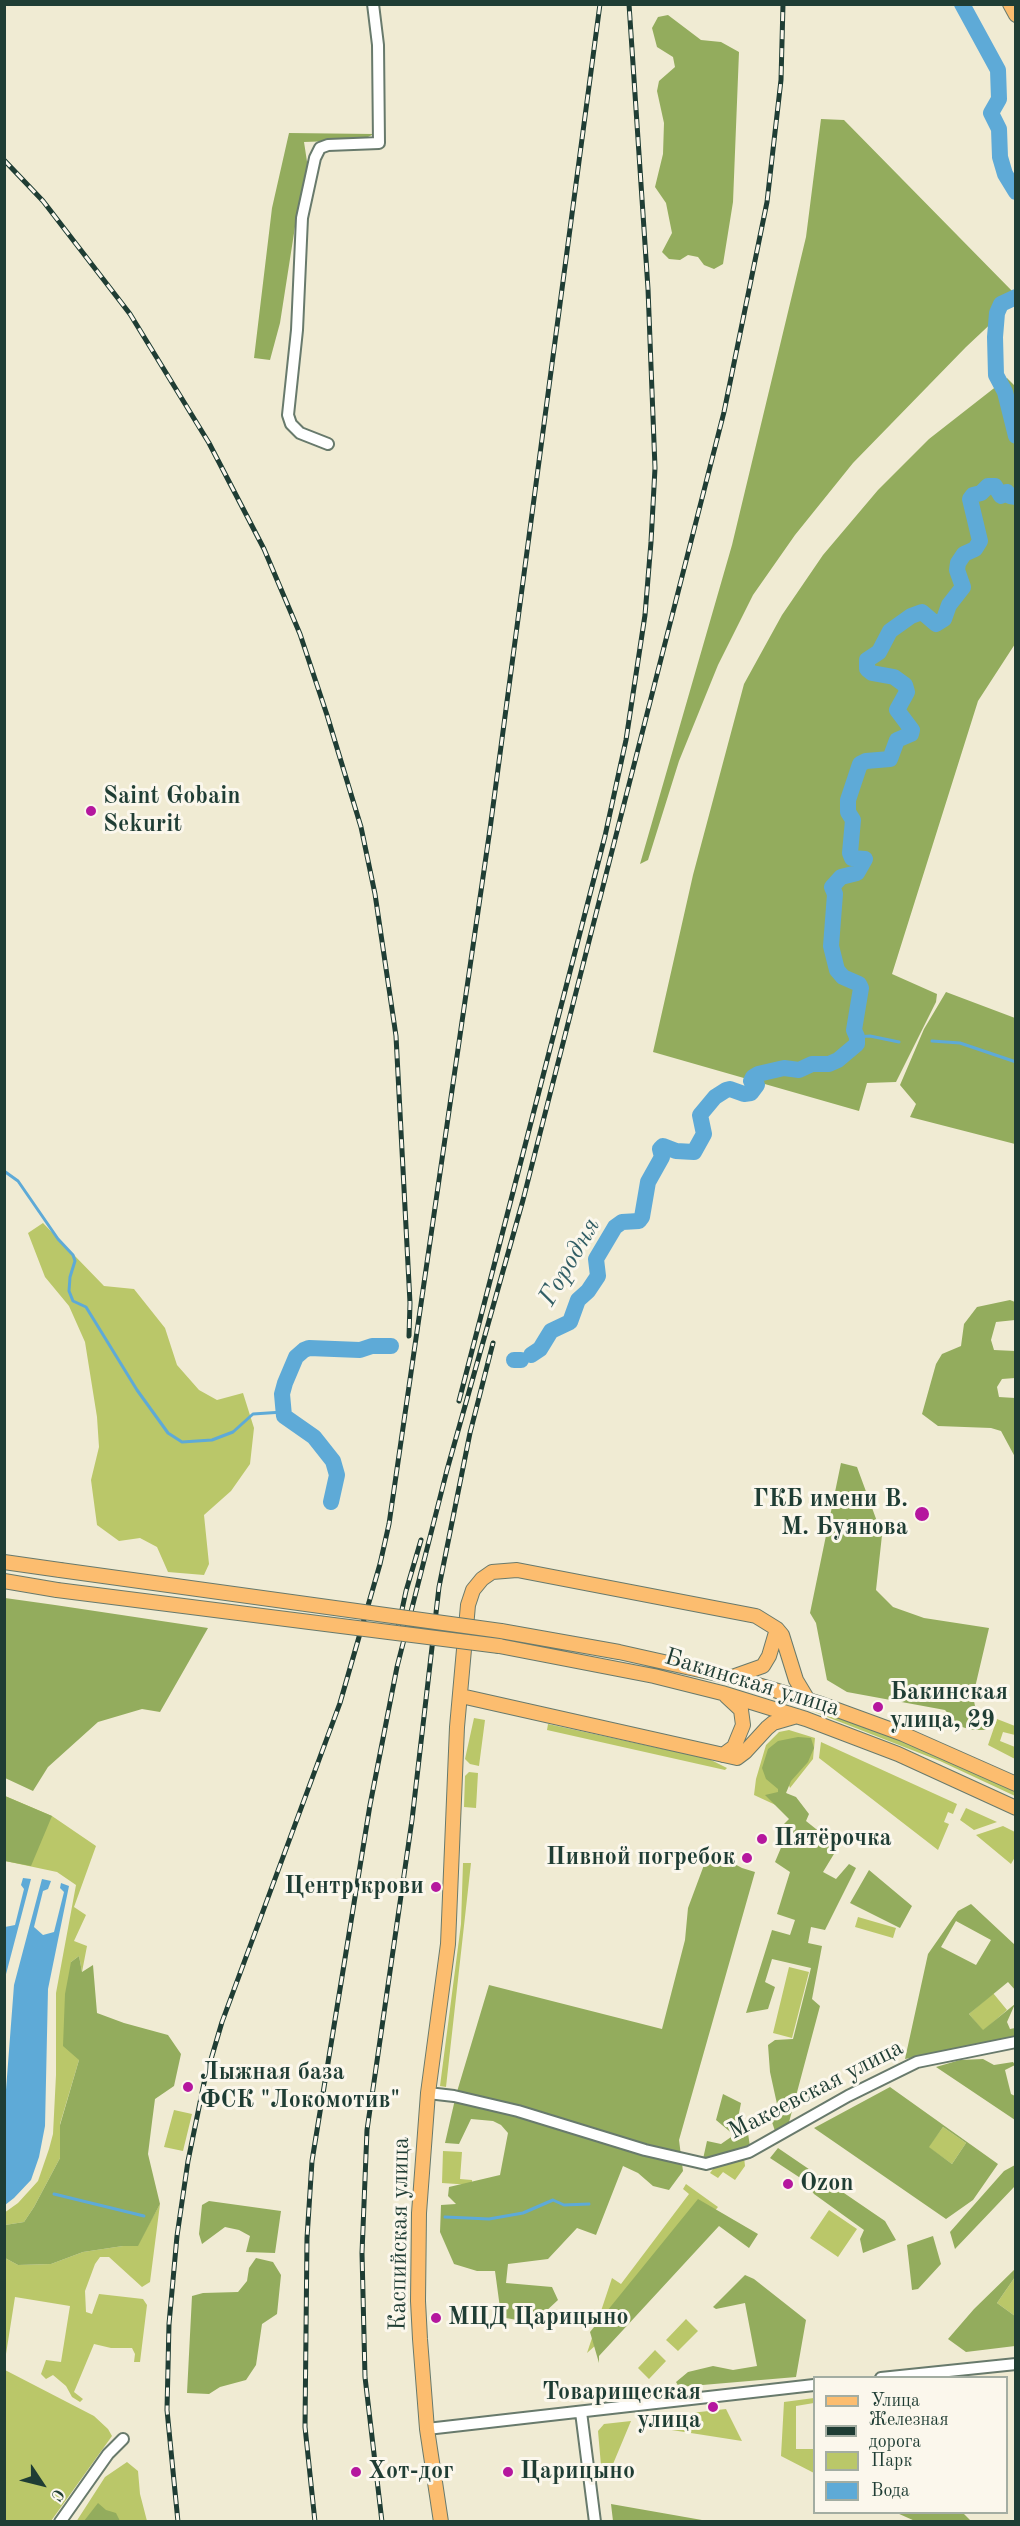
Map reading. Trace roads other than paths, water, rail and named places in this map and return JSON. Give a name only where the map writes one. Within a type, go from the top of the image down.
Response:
[{"type":"main road","points":[[1010,4],[1016,15]]},
{"type":"main road","name":"Бакинская улица","points":[[4,1562],[501,1631],[619,1652],[731,1677],[808,1700],[903,1734],[1016,1784]]},
{"type":"main road","name":"Каспийская улица","points":[[441,2522],[427,2429],[417,2265],[420,2184],[428,2093],[449,1933],[455,1768],[468,1605],[473,1590],[492,1572],[517,1570],[756,1616],[777,1629]]},
{"type":"main road","name":"Бакинская улица","points":[[4,1581],[57,1590],[499,1646],[654,1676],[722,1693],[796,1716],[898,1754],[1016,1808]]},
{"type":"main road","points":[[731,1677],[763,1666],[769,1656],[777,1629]]},
{"type":"main road","points":[[777,1629],[783,1638],[796,1680],[808,1700]]},
{"type":"main road","points":[[722,1693],[741,1710],[743,1725],[734,1747],[723,1755]]},
{"type":"main road","points":[[461,1696],[737,1758],[773,1723],[796,1716]]},
{"type":"street","points":[[328,444],[300,433],[291,424],[288,415],[297,330],[302,218],[315,158],[320,148],[328,145],[379,143],[378,45],[373,4]]},
{"type":"street","name":"Макеевская улица","points":[[428,2093],[454,2096],[518,2111],[645,2150],[706,2164],[749,2152],[848,2096],[917,2062],[1016,2042]]},
{"type":"street","points":[[900,2376],[1016,2364]]},
{"type":"street","points":[[427,2429],[813,2385]]},
{"type":"street","points":[[581,2412],[594,2522]]},
{"type":"street","points":[[60,2522],[108,2454],[123,2439]]},
{"type":"water","points":[[23,1878],[31,1879],[5,1978],[5,1927],[15,1925],[24,1889],[21,1885]]},
{"type":"water","points":[[42,1879],[51,1881],[48,1889],[43,1891],[34,1927],[43,1935],[54,1932],[64,1892],[60,1888],[61,1883],[69,1886],[48,1989],[45,2126],[39,2157],[31,2180],[5,2205],[4,2116],[14,1985]]},
{"type":"waterway","name":"Городня","points":[[962,4],[998,70],[999,99],[991,113],[999,129],[1000,157],[1005,174],[1016,192]]},
{"type":"waterway","name":"Городня","points":[[1016,297],[1001,304],[997,313],[995,337],[996,375],[1005,392],[1016,436]]},
{"type":"waterway","name":"Городня","points":[[531,1355],[540,1349],[551,1331],[570,1322],[578,1300],[588,1291],[598,1276],[596,1259],[615,1227],[622,1222],[639,1221],[642,1217],[648,1182],[662,1157],[660,1149],[663,1146],[676,1151],[694,1152],[704,1134],[700,1115],[715,1097],[726,1090],[730,1089],[744,1094],[751,1093],[757,1085],[751,1081],[758,1074],[784,1068],[799,1070],[812,1064],[829,1064],[838,1060],[857,1044],[854,1030],[861,988],[859,984],[843,977],[837,970],[831,946],[835,894],[832,887],[841,877],[857,873],[865,859],[852,858],[850,853],[853,820],[848,812],[848,800],[860,764],[866,761],[890,759],[897,740],[911,734],[912,730],[897,710],[907,692],[905,685],[894,677],[872,673],[867,669],[867,660],[879,652],[890,631],[911,616],[922,612],[936,624],[944,619],[949,605],[963,587],[957,570],[958,563],[964,554],[975,549],[980,541],[970,499],[973,495],[981,493],[988,486],[995,486],[1001,496],[1007,492],[1010,496],[1016,497]]},
{"type":"waterway","points":[[857,1037],[870,1036],[899,1042]]},
{"type":"waterway","points":[[932,1041],[960,1043],[1016,1062]]},
{"type":"waterway","points":[[4,1171],[18,1181],[58,1239],[73,1255],[75,1261],[69,1291],[73,1301],[86,1307],[137,1390],[168,1433],[182,1442],[212,1440],[233,1432],[253,1414],[283,1412]]},
{"type":"waterway","name":"Городня","points":[[331,1502],[337,1475],[333,1461],[314,1437],[284,1416],[282,1394],[285,1383],[296,1357],[309,1348],[360,1350],[372,1346],[391,1346]]},
{"type":"waterway","name":"Городня","points":[[514,1360],[521,1360]]},
{"type":"waterway","points":[[54,2194],[144,2216]]},
{"type":"waterway","points":[[445,2217],[489,2219],[523,2213],[553,2200],[564,2205],[589,2204]]},
{"type":"railway","points":[[178,2522],[167,2410],[169,2324],[177,2236],[188,2161],[204,2083],[222,2022],[340,1703],[380,1564],[389,1524],[490,829],[600,4]]},
{"type":"railway","points":[[459,1401],[605,836],[626,740],[645,615],[655,468],[648,289],[629,4]]},
{"type":"railway","points":[[315,2522],[305,2427],[307,2238],[312,2161],[370,1805],[397,1667],[447,1470],[523,1200],[724,412],[767,202],[781,80],[783,4]]},
{"type":"railway","points":[[4,160],[43,201],[130,314],[209,443],[264,549],[300,634],[361,827],[375,894],[396,1036],[410,1303],[409,1336]]},
{"type":"railway","points":[[382,2522],[365,2377],[362,2253],[367,2130],[412,1820],[439,1587],[470,1433],[493,1343]]},
{"type":"railway","points":[[397,1633],[421,1540]]},
{"type":"place","name":"Saint Gobain Sekurit","points":[[91,811]]},
{"type":"place","name":"ГКБ имени В. М. Буянова","points":[[922,1514]]},
{"type":"place","name":"Бакинская улица, 29","points":[[878,1707]]},
{"type":"place","name":"Пятёрочка","points":[[762,1839]]},
{"type":"place","name":"Пивной погребок","points":[[747,1858]]},
{"type":"place","name":"Центр крови","points":[[436,1887]]},
{"type":"place","name":"Лыжная база ФСК \"Локомотив\"","points":[[188,2087]]},
{"type":"place","name":"Ozon","points":[[788,2184]]},
{"type":"place","name":"МЦД Царицыно","points":[[436,2318]]},
{"type":"place","name":"Товарищеская улица","points":[[713,2407]]},
{"type":"place","name":"Хот-дог","points":[[356,2472]]},
{"type":"place","name":"Царицыно","points":[[508,2472]]}]
